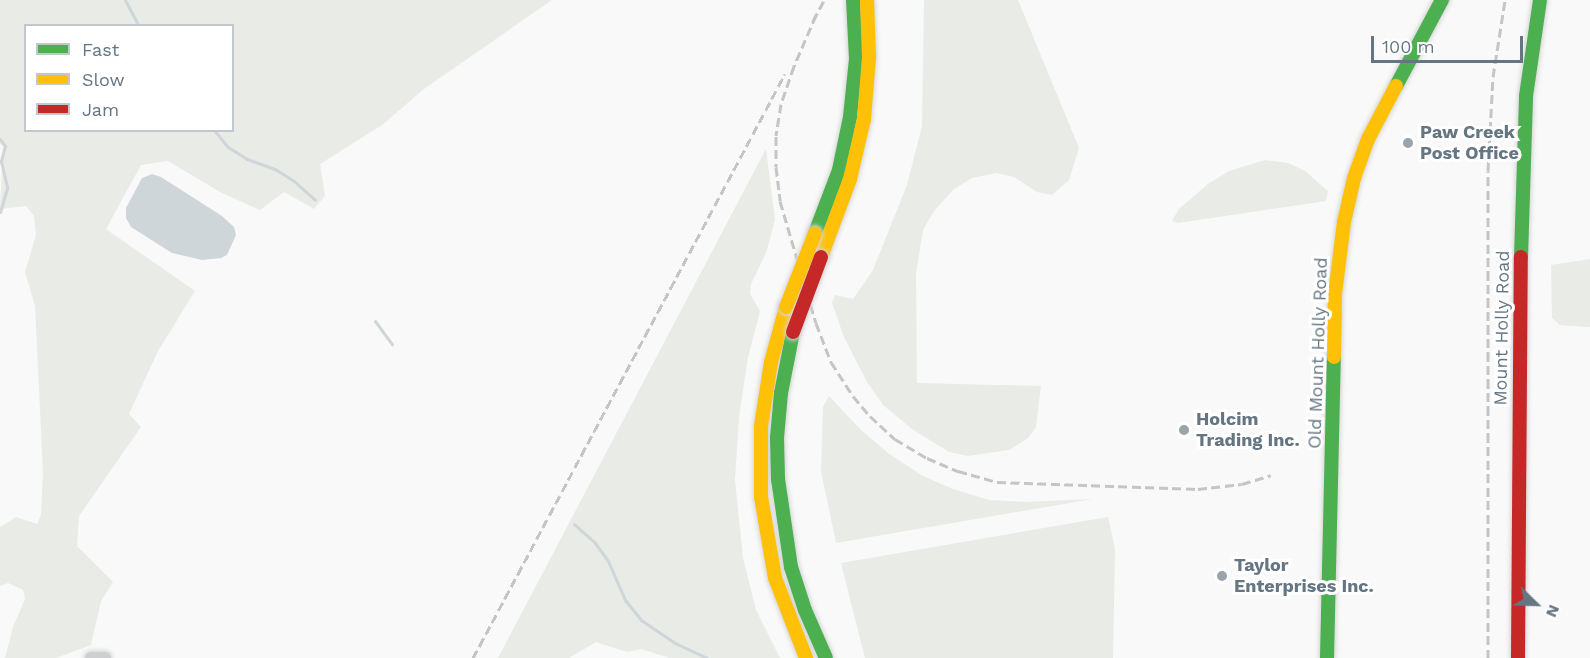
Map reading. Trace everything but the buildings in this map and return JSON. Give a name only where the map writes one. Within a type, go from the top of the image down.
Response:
[{"type":"main road","points":[[806,658],[775,578],[764,520],[761,488],[761,426],[771,362],[786,306],[839,170],[850,117],[856,59],[853,0]]},
{"type":"main road","points":[[826,658],[805,610],[791,567],[778,479],[777,438],[781,393],[793,332],[850,179],[864,119],[869,57],[867,0]]},
{"type":"main road","name":"Old Mount Holly Road","points":[[1327,658],[1335,294],[1344,222],[1354,178],[1368,139],[1442,0]]},
{"type":"main road","name":"Mount Holly Road","points":[[1518,658],[1522,168],[1526,96],[1540,0]]},
{"type":"street","points":[[91,658],[105,658]]},
{"type":"shaded area","points":[[0,0],[552,0],[424,89],[382,125],[320,164],[325,196],[314,209],[284,192],[260,210],[220,192],[168,161],[141,165],[106,229],[195,291],[158,351],[129,414],[141,427],[79,516],[77,546],[113,582],[101,601],[91,645],[56,658],[5,658],[13,627],[25,599],[23,590],[8,583],[0,586],[0,527],[16,517],[37,524],[41,515],[43,473],[35,306],[25,272],[36,235],[34,216],[26,206],[0,209],[3,146],[0,144]]},
{"type":"shaded area","points":[[924,0],[1018,0],[1079,148],[1069,180],[1052,195],[1037,192],[1014,177],[996,173],[972,178],[954,189],[934,211],[923,230],[916,273],[917,383],[1041,386],[1036,427],[1028,438],[1009,450],[968,456],[949,452],[912,429],[883,405],[867,382],[844,337],[832,303],[835,295],[853,299],[873,270],[907,185],[922,126]]},
{"type":"shaded area","points":[[766,149],[775,220],[766,253],[751,284],[750,294],[760,311],[748,357],[739,417],[735,480],[743,558],[756,610],[780,658],[670,658],[641,649],[627,652],[596,642],[569,658],[498,658]]},
{"type":"shaded area","points":[[1265,160],[1288,163],[1305,171],[1328,191],[1326,201],[1178,223],[1172,221],[1179,209],[1208,184],[1229,171]]},
{"type":"shaded area","points":[[152,174],[161,177],[222,216],[234,227],[236,235],[227,255],[202,260],[172,253],[131,227],[126,218],[126,208],[142,178]]},
{"type":"shaded area","points":[[1590,259],[1590,327],[1560,325],[1552,318],[1551,265]]},
{"type":"shaded area","points":[[829,396],[860,429],[888,453],[923,476],[953,489],[989,500],[1025,502],[1093,499],[836,543],[821,471],[823,407]]},
{"type":"shaded area","points":[[1108,517],[1115,549],[1113,658],[865,658],[841,563]]},
{"type":"waterway","points":[[125,0],[138,24]]},
{"type":"waterway","points":[[216,132],[228,147],[247,159],[275,169],[294,181],[315,200]]},
{"type":"waterway","points":[[0,139],[5,146],[1,161],[7,188],[0,212]]},
{"type":"waterway","points":[[375,321],[392,344]]},
{"type":"waterway","points":[[574,524],[595,543],[608,561],[625,600],[641,620],[675,643],[707,658]]},
{"type":"railway","points":[[813,21],[824,0]]},
{"type":"railway","points":[[1488,658],[1488,171],[1493,77],[1505,0]]},
{"type":"railway","points":[[816,15],[794,66],[781,104],[776,136],[776,167],[780,201],[816,323],[831,362],[853,396],[870,416],[895,439],[927,458],[958,471],[997,482],[1198,489],[1242,484],[1271,475]]},
{"type":"railway","points":[[473,658],[785,74]]},
{"type":"traffic: fast","points":[[815,233],[839,170],[850,117],[856,59],[853,0]]},
{"type":"traffic: fast","points":[[1396,86],[1442,0]]},
{"type":"traffic: fast","points":[[1521,257],[1526,96],[1540,0]]},
{"type":"traffic: fast","points":[[793,332],[781,393],[777,438],[778,479],[791,567],[805,610],[826,658]]},
{"type":"traffic: fast","points":[[1327,658],[1334,357]]},
{"type":"traffic: slow","points":[[821,257],[850,179],[864,119],[869,57],[867,0]]},
{"type":"traffic: slow","points":[[1334,357],[1335,294],[1344,222],[1354,178],[1368,139],[1396,86]]},
{"type":"traffic: slow","points":[[786,307],[815,233]]},
{"type":"traffic: slow","points":[[786,307],[771,362],[761,426],[761,497],[775,578],[806,658]]},
{"type":"traffic: jam","points":[[793,332],[821,257]]},
{"type":"traffic: jam","points":[[1518,658],[1521,257]]},
{"type":"place","name":"Paw Creek Post Office","points":[[1408,143]]},
{"type":"place","name":"Holcim Trading Inc.","points":[[1184,430]]},
{"type":"place","name":"Taylor Enterprises Inc.","points":[[1222,576]]}]
